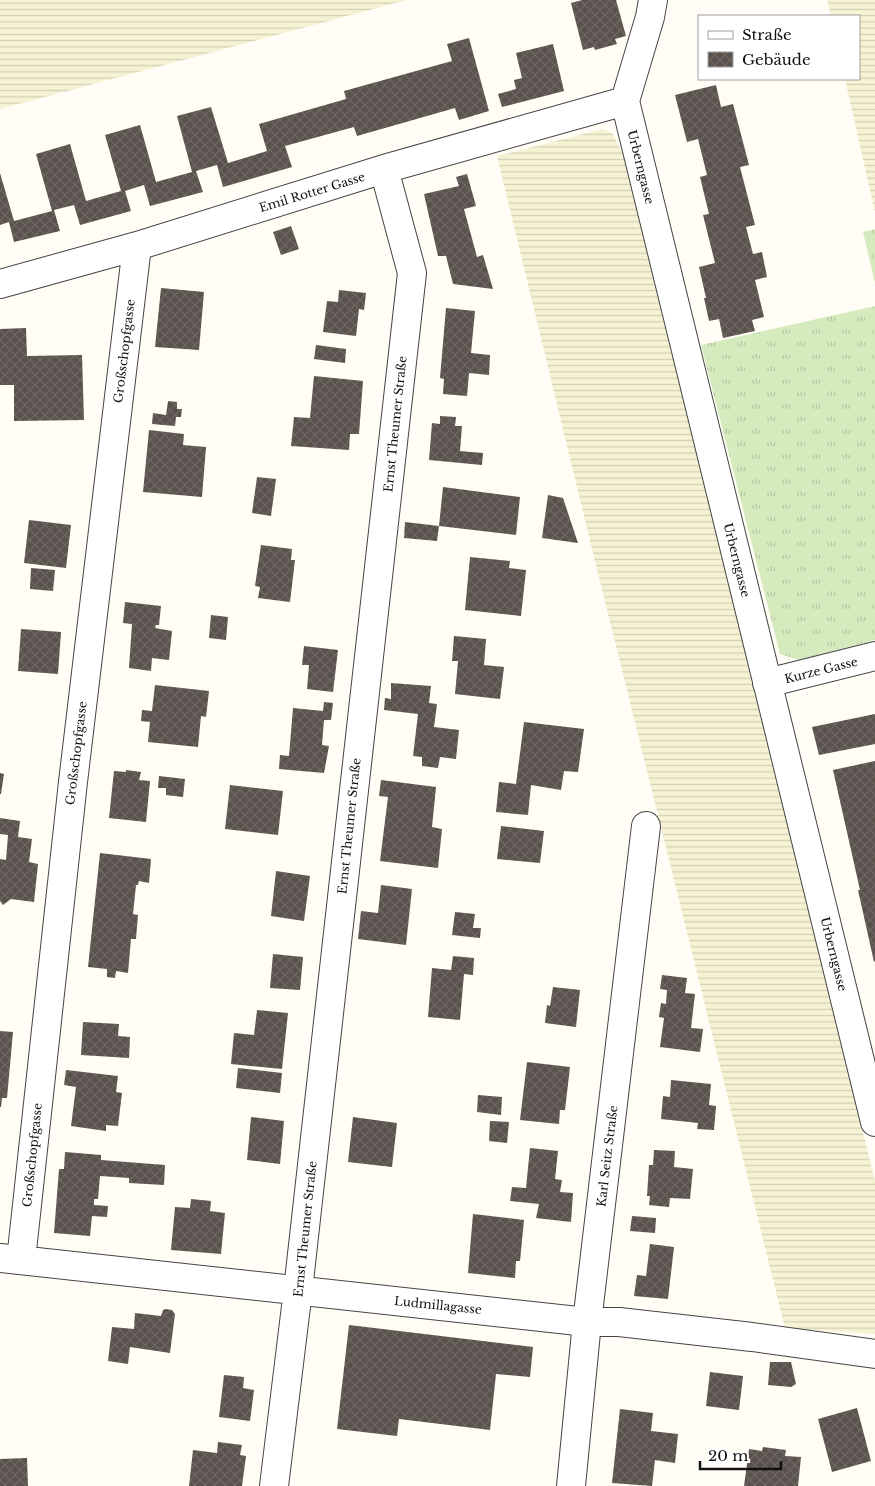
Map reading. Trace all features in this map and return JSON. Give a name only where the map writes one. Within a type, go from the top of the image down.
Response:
[{"type":"street","points":[[625,101],[650,17],[652,0]]},
{"type":"street","name":"Emil Rotter Gasse","points":[[0,284],[138,246],[384,169],[625,101]]},
{"type":"street","name":"Urberngasse","points":[[625,101],[875,1122]]},
{"type":"street","name":"Ernst Theumer Straße","points":[[274,1486],[298,1290],[412,273],[384,169]]},
{"type":"street","name":"Großschopfgasse","points":[[10,1259],[74,772],[138,246]]},
{"type":"street","name":"Kurze Gasse","points":[[767,683],[875,656]]},
{"type":"street","name":"Karl Seitz Straße","points":[[571,1486],[587,1322],[646,826]]},
{"type":"street","name":"Ludmillagasse","points":[[10,1259],[587,1322],[619,1322],[752,1337],[875,1354]]},
{"type":"shaded area","points":[[0,0],[407,0],[0,109]]},
{"type":"shaded area","points":[[827,0],[875,0],[875,213],[845,80],[860,80],[860,15],[831,15]]},
{"type":"shaded area","points":[[603,129],[612,133],[624,155],[875,1181],[875,1334],[785,1328],[590,541],[497,156]]},
{"type":"green space","points":[[875,229],[875,283],[863,232]]},
{"type":"green space","points":[[875,306],[875,640],[799,660],[780,654],[701,345]]},
{"type":"building","points":[[582,0],[616,0],[626,36],[615,39],[617,44],[595,50],[594,47],[583,50],[571,3]]},
{"type":"building","points":[[469,38],[489,111],[459,120],[455,108],[357,136],[354,127],[285,146],[292,167],[223,187],[217,165],[196,171],[203,192],[150,206],[144,185],[125,191],[131,211],[80,225],[74,205],[54,210],[60,231],[14,242],[9,222],[0,225],[0,173],[14,221],[52,211],[36,154],[70,144],[86,201],[121,191],[105,135],[140,125],[156,182],[192,172],[177,116],[211,107],[228,163],[267,151],[259,124],[346,99],[344,91],[452,61],[447,44]]},
{"type":"building","points":[[553,44],[564,91],[502,107],[498,94],[516,89],[514,80],[522,78],[516,53]]},
{"type":"building","points":[[716,85],[721,107],[733,104],[749,165],[740,167],[755,225],[746,227],[753,254],[762,252],[767,277],[755,280],[764,317],[752,320],[755,331],[723,338],[719,319],[709,321],[699,267],[715,263],[703,215],[709,214],[700,177],[707,175],[698,139],[687,142],[675,95]]},
{"type":"building","points":[[467,174],[476,206],[464,209],[477,257],[483,255],[493,289],[453,284],[446,256],[438,256],[424,194],[459,186],[456,177]]},
{"type":"building","points":[[291,226],[299,249],[281,255],[273,232]]},
{"type":"building","points":[[161,288],[204,292],[199,350],[155,347]]},
{"type":"building","points":[[339,290],[366,293],[364,310],[359,309],[356,336],[323,332],[327,301],[338,302]]},
{"type":"building","points":[[446,308],[475,311],[471,353],[490,355],[489,375],[469,373],[467,396],[443,394],[444,379],[440,378]]},
{"type":"building","points":[[26,328],[27,356],[82,355],[84,420],[14,421],[14,385],[0,385],[0,329]]},
{"type":"building","points":[[316,345],[346,349],[345,363],[314,359]]},
{"type":"building","points":[[314,376],[363,381],[359,434],[350,434],[349,450],[291,446],[294,417],[310,418]]},
{"type":"building","points":[[168,401],[177,402],[177,409],[182,409],[181,417],[176,417],[175,426],[152,424],[153,413],[166,415]]},
{"type":"building","points":[[440,416],[456,417],[455,426],[462,426],[460,451],[483,453],[482,465],[429,460],[432,423],[440,424]]},
{"type":"building","points":[[149,430],[184,434],[183,445],[206,447],[202,497],[143,492]]},
{"type":"building","points":[[257,477],[276,479],[271,516],[252,513]]},
{"type":"building","points":[[443,487],[520,497],[516,535],[439,526]]},
{"type":"building","points":[[548,495],[563,498],[578,543],[542,538]]},
{"type":"building","points":[[29,520],[71,525],[66,568],[24,563]]},
{"type":"building","points":[[405,522],[439,526],[437,541],[404,538]]},
{"type":"building","points":[[261,545],[292,549],[291,560],[295,560],[290,602],[258,598],[260,587],[255,586]]},
{"type":"building","points":[[470,557],[510,561],[509,568],[526,570],[521,616],[465,610]]},
{"type":"building","points":[[31,568],[55,570],[53,591],[30,589]]},
{"type":"building","points":[[125,602],[161,606],[159,625],[156,625],[155,628],[172,631],[169,660],[152,658],[151,671],[129,668],[132,624],[123,623]]},
{"type":"building","points":[[211,615],[228,617],[226,640],[209,638]]},
{"type":"building","points":[[21,629],[61,632],[58,674],[18,671]]},
{"type":"building","points":[[454,636],[486,639],[484,665],[504,667],[500,699],[455,694],[458,661],[452,661]]},
{"type":"building","points":[[304,646],[338,650],[333,692],[307,689],[309,665],[302,665]]},
{"type":"building","points":[[391,683],[431,686],[429,703],[437,704],[434,727],[459,730],[456,759],[440,757],[438,768],[422,766],[422,757],[413,756],[418,714],[384,710],[385,698],[391,699]]},
{"type":"building","points":[[155,685],[209,691],[206,717],[201,716],[198,747],[148,742],[150,722],[141,721],[142,710],[152,711]]},
{"type":"building","points":[[324,702],[333,703],[331,720],[324,720],[322,745],[329,746],[324,773],[279,769],[280,755],[289,756],[293,708],[323,711]]},
{"type":"building","points":[[875,714],[875,744],[819,755],[812,727]]},
{"type":"building","points":[[524,722],[584,729],[578,772],[564,771],[561,790],[531,785],[528,815],[496,812],[499,782],[516,784]]},
{"type":"building","points":[[875,761],[875,961],[874,962],[833,770]]},
{"type":"building","points":[[126,770],[141,772],[139,780],[150,781],[146,822],[109,818],[114,771],[126,772]]},
{"type":"building","points":[[0,773],[4,774],[1,794],[0,794]]},
{"type":"building","points":[[159,776],[185,779],[183,797],[166,795],[166,788],[158,788]]},
{"type":"building","points":[[381,780],[436,787],[432,827],[442,829],[438,868],[380,861],[388,797],[379,796]]},
{"type":"building","points":[[230,785],[283,791],[278,835],[225,829]]},
{"type":"building","points":[[0,818],[20,821],[18,837],[32,839],[29,862],[38,864],[34,902],[11,899],[3,905],[0,901],[0,859],[6,860],[8,835],[0,834]]},
{"type":"building","points":[[501,826],[544,831],[540,863],[497,859]]},
{"type":"building","points":[[100,853],[151,859],[149,883],[139,881],[138,885],[136,885],[133,914],[138,915],[136,939],[131,939],[128,973],[116,971],[115,978],[107,977],[107,969],[88,967]]},
{"type":"building","points":[[276,871],[310,876],[304,921],[271,916]]},
{"type":"building","points":[[381,885],[412,889],[406,945],[358,939],[361,911],[378,913]]},
{"type":"building","points":[[455,912],[475,914],[473,928],[481,928],[480,938],[452,935]]},
{"type":"building","points":[[273,954],[303,957],[300,990],[270,988]]},
{"type":"building","points":[[453,956],[474,958],[473,975],[464,974],[460,1020],[428,1017],[432,968],[451,970]]},
{"type":"building","points":[[662,975],[687,978],[685,993],[695,994],[691,1028],[703,1029],[700,1052],[660,1047],[664,1018],[659,1017],[661,1003],[666,1004],[667,990],[660,989]]},
{"type":"building","points":[[553,987],[580,990],[576,1027],[545,1023],[547,1005],[550,1006]]},
{"type":"building","points":[[257,1010],[288,1013],[282,1069],[231,1064],[234,1033],[254,1035]]},
{"type":"building","points":[[83,1022],[119,1024],[118,1036],[130,1037],[129,1058],[81,1055]]},
{"type":"building","points":[[0,1031],[13,1032],[7,1098],[2,1098],[1,1107],[0,1107]]},
{"type":"building","points":[[527,1062],[570,1067],[565,1110],[560,1110],[559,1124],[520,1120]]},
{"type":"building","points":[[238,1068],[282,1073],[280,1093],[236,1088]]},
{"type":"building","points":[[66,1070],[118,1076],[116,1092],[122,1093],[118,1126],[106,1125],[106,1131],[71,1126],[76,1087],[64,1085]]},
{"type":"building","points":[[671,1080],[711,1084],[709,1105],[716,1106],[714,1130],[697,1129],[698,1123],[661,1119],[663,1096],[670,1097]]},
{"type":"building","points":[[478,1095],[502,1097],[501,1115],[477,1112]]},
{"type":"building","points":[[251,1117],[284,1121],[280,1164],[247,1160]]},
{"type":"building","points":[[353,1117],[397,1123],[392,1167],[348,1162]]},
{"type":"building","points":[[490,1121],[509,1122],[507,1143],[489,1141]]},
{"type":"building","points":[[530,1148],[558,1151],[555,1179],[562,1180],[560,1192],[573,1193],[571,1222],[536,1218],[539,1204],[510,1201],[512,1187],[526,1188]]},
{"type":"building","points":[[654,1150],[675,1151],[674,1167],[693,1169],[690,1199],[670,1198],[669,1207],[649,1205],[650,1196],[647,1196],[649,1165],[653,1165]]},
{"type":"building","points":[[65,1152],[101,1155],[101,1160],[165,1165],[164,1185],[129,1183],[129,1178],[100,1176],[98,1199],[94,1199],[94,1205],[108,1206],[107,1217],[92,1216],[90,1236],[54,1233],[59,1169],[64,1169]]},
{"type":"building","points":[[191,1199],[211,1201],[210,1211],[225,1213],[221,1254],[171,1250],[175,1207],[190,1208]]},
{"type":"building","points":[[473,1214],[524,1220],[520,1261],[516,1261],[515,1278],[468,1273]]},
{"type":"building","points":[[632,1216],[656,1218],[655,1233],[630,1231]]},
{"type":"building","points":[[650,1244],[674,1247],[668,1299],[634,1296],[637,1275],[646,1276]]},
{"type":"building","points":[[163,1310],[172,1310],[175,1314],[170,1353],[130,1347],[128,1364],[108,1361],[112,1327],[134,1329],[135,1313],[161,1316]]},
{"type":"building","points":[[349,1325],[533,1347],[530,1377],[496,1374],[490,1430],[399,1419],[397,1436],[337,1429]]},
{"type":"building","points":[[770,1362],[791,1362],[796,1384],[791,1387],[768,1385]]},
{"type":"building","points":[[710,1372],[743,1376],[739,1410],[706,1406]]},
{"type":"building","points":[[224,1375],[244,1377],[243,1388],[254,1390],[250,1421],[219,1417]]},
{"type":"building","points":[[857,1408],[871,1461],[832,1472],[818,1419]]},
{"type":"building","points":[[620,1409],[653,1413],[651,1431],[678,1434],[675,1463],[655,1460],[652,1486],[612,1483]]},
{"type":"building","points":[[218,1442],[242,1445],[240,1455],[246,1456],[242,1486],[189,1486],[193,1450],[217,1453]]},
{"type":"building","points":[[763,1447],[786,1450],[785,1456],[801,1457],[798,1486],[744,1486],[749,1449],[762,1451]]},
{"type":"building","points":[[27,1458],[28,1486],[0,1486],[0,1459]]}]
